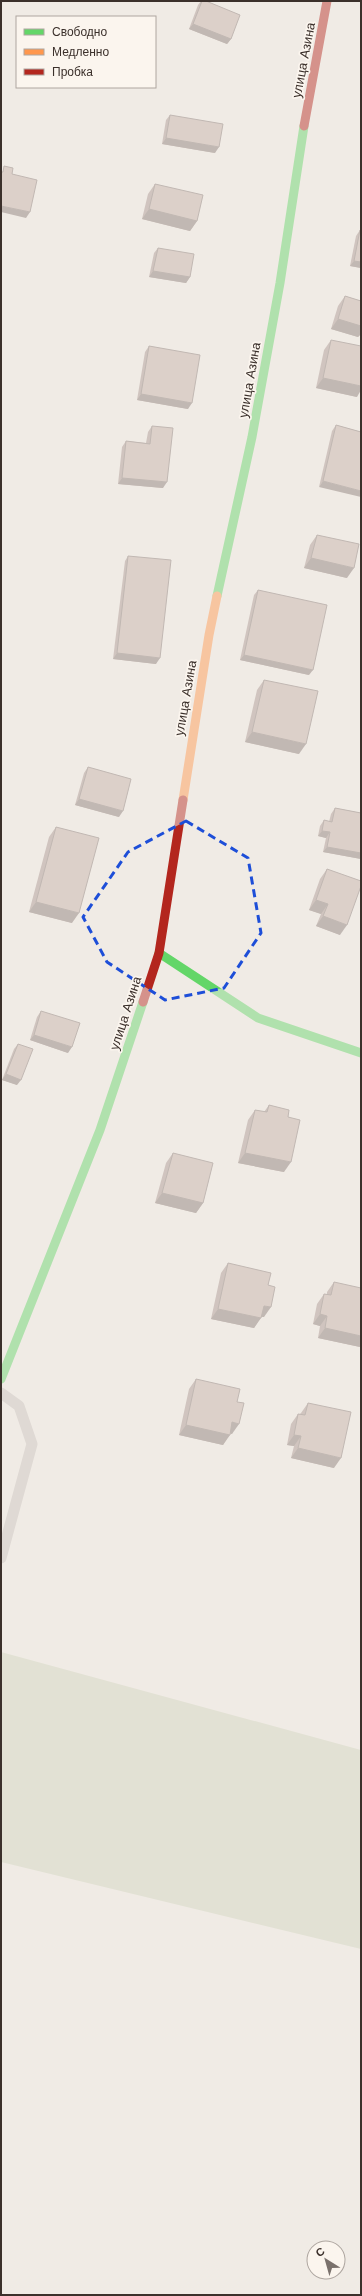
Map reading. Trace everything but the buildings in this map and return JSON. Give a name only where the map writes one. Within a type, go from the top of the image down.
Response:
[{"type":"street","name":"улица Азина","points":[[1,1379],[100,1130],[159,953],[209,635],[252,437],[280,283],[302,135],[327,1]]},
{"type":"street","points":[[159,953],[258,1018],[361,1053]]},
{"type":"lane","points":[[1,1393],[18,1406],[32,1444],[1,1558]]},
{"type":"highlighted area","points":[[186,821],[248,858],[261,933],[224,988],[165,1000],[107,962],[83,917],[128,852]]},
{"type":"green space","points":[[1,1652],[361,1750],[361,1949],[1,1862]]},
{"type":"traffic: fast","points":[[217,596],[252,437],[280,283],[304,126]]},
{"type":"traffic: fast","points":[[159,953],[258,1018],[361,1053]]},
{"type":"traffic: fast","points":[[1,1379],[100,1130],[143,1002]]},
{"type":"traffic: slow","points":[[183,800],[209,635],[217,596]]},
{"type":"traffic: jam","points":[[304,126],[327,1]]},
{"type":"traffic: jam","points":[[143,1002],[159,953],[183,800]]}]
